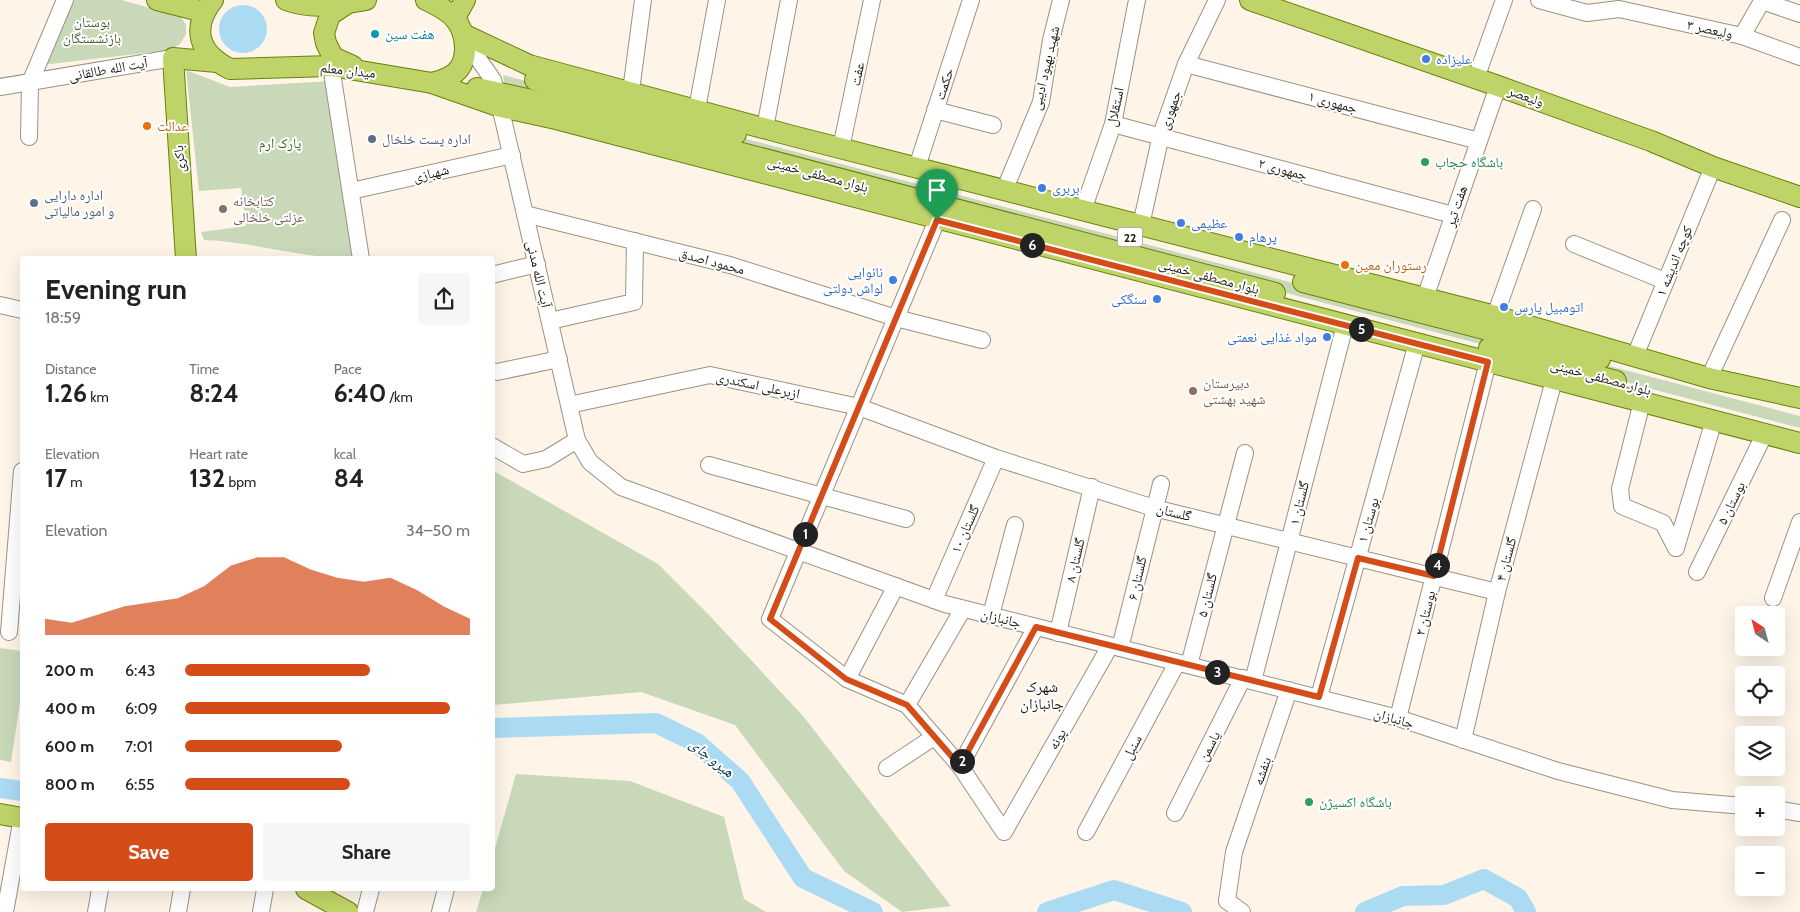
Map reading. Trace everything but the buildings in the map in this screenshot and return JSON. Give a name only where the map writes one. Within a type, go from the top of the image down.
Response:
[{"type":"main road","points":[[157,0],[209,6],[199,24],[200,41],[217,62]]},
{"type":"main road","points":[[286,0],[301,5],[321,7],[357,2]]},
{"type":"main road","points":[[426,0],[440,6],[464,38],[529,65],[1004,191],[1141,225],[1200,248]]},
{"type":"main road","points":[[438,82],[456,72],[463,63],[465,0]]},
{"type":"main road","name":"ولیعصر","points":[[1250,0],[1476,78],[1651,141],[1713,167],[1800,197]]},
{"type":"main road","points":[[357,2],[330,15],[324,33],[326,43],[333,57],[362,70]]},
{"type":"main road","name":"بلوار مصطفی خمینی","points":[[464,38],[529,78],[582,93],[1200,248],[1800,411]]},
{"type":"main road","name":"آیت الله طالقانی","points":[[173,58],[217,62]]},
{"type":"main road","name":"باکری","points":[[173,58],[186,256]]},
{"type":"main road","name":"میدان معلم","points":[[217,62],[230,69],[331,66],[362,70],[438,82],[499,100]]},
{"type":"main road","points":[[499,100],[556,119],[937,220],[1800,443]]},
{"type":"main road","name":"بلوار مصطفی خمینی","points":[[499,100],[586,112],[1800,430]]},
{"type":"main road","points":[[1294,273],[1425,298],[1495,316],[1709,378],[1800,398]]},
{"type":"main road","points":[[0,814],[20,818]]},
{"type":"main road","points":[[313,891],[348,912]]},
{"type":"street","points":[[29,137],[30,83],[65,0]]},
{"type":"street","points":[[631,91],[643,0]]},
{"type":"street","points":[[697,109],[716,0]]},
{"type":"street","points":[[766,128],[789,0]]},
{"type":"street","name":"عفت","points":[[841,148],[872,0]]},
{"type":"street","name":"حکمت","points":[[917,167],[971,0]]},
{"type":"street","name":"شهید بهبود ادیبی","points":[[1004,191],[1041,102],[1051,40],[1061,0]]},
{"type":"street","name":"استقلال","points":[[1084,210],[1112,124],[1137,0]]},
{"type":"street","name":"جمهوری","points":[[1141,225],[1161,135],[1186,64],[1216,0]]},
{"type":"street","points":[[1476,78],[1504,0]]},
{"type":"street","name":"ولیعصر ۳","points":[[1539,0],[1587,13],[1618,9],[1742,36],[1800,57]]},
{"type":"street","points":[[1742,36],[1762,1],[1800,14]]},
{"type":"street","name":"آیت‌ الله مدنی","points":[[464,38],[485,68],[499,100],[577,440]]},
{"type":"street","name":"آیت الله طالقانی","points":[[0,87],[173,58]]},
{"type":"street","name":"جمهوری ۱","points":[[1186,64],[1479,141]]},
{"type":"street","points":[[331,66],[361,256]]},
{"type":"street","name":"هفت تیر","points":[[1425,298],[1498,86]]},
{"type":"street","points":[[935,110],[993,125]]},
{"type":"street","name":"جمهوری ۲","points":[[1112,124],[1161,135],[1453,215]]},
{"type":"street","name":"شهبازی","points":[[351,191],[512,155]]},
{"type":"street","name":"کوچه اندیشه ۱","points":[[1635,356],[1713,167]]},
{"type":"street","points":[[1495,316],[1533,209]]},
{"type":"street","name":"محمود اصدق","points":[[525,214],[730,265],[896,318],[982,340]]},
{"type":"street","points":[[937,220],[770,619],[846,679],[907,705],[960,766],[1036,627]]},
{"type":"street","points":[[1709,378],[1782,220]]},
{"type":"street","points":[[550,321],[634,302],[635,241]]},
{"type":"street","points":[[1574,244],[1665,282]]},
{"type":"street","points":[[495,274],[537,264]]},
{"type":"street","points":[[0,305],[20,310]]},
{"type":"street","name":"گلستان ۱","points":[[1248,679],[1289,541],[1345,325]]},
{"type":"street","name":"بوستان ۱","points":[[1319,697],[1417,343]]},
{"type":"street","points":[[495,372],[559,359]]},
{"type":"street","name":"بوستان ۲","points":[[1398,718],[1488,362]]},
{"type":"street","name":"ازبرعلی اسکندری","points":[[569,405],[710,375],[859,407]]},
{"type":"street","name":"گلستان ۴","points":[[1463,740],[1497,592],[1554,380]]},
{"type":"street","points":[[1642,402],[1620,489],[1622,506],[1663,523],[1676,548],[1714,420]]},
{"type":"street","name":"گلستان","points":[[859,407],[996,458],[1154,508],[1497,592]]},
{"type":"street","name":"بوستان ۵","points":[[1698,572],[1765,434]]},
{"type":"street","points":[[495,448],[523,464],[546,460],[577,440]]},
{"type":"street","name":"جانبازان","points":[[577,440],[590,462],[621,487],[934,600],[1398,718],[1558,771],[1672,800],[1735,805]]},
{"type":"street","name":"گلستان ۵","points":[[1183,664],[1245,453]]},
{"type":"street","name":"گلستان ۱۰","points":[[934,600],[996,458]]},
{"type":"street","points":[[710,465],[822,494],[906,519]]},
{"type":"street","name":"گلستان ۶","points":[[1115,647],[1160,484]]},
{"type":"street","name":"گلستان ۸","points":[[1058,633],[1092,487]]},
{"type":"street","points":[[9,632],[20,496]]},
{"type":"street","points":[[1773,598],[1800,522]]},
{"type":"street","points":[[991,615],[1015,525]]},
{"type":"street","points":[[846,679],[896,586]]},
{"type":"street","points":[[907,705],[963,608]]},
{"type":"street","name":"پونه","points":[[960,766],[1004,832],[1115,647]]},
{"type":"street","name":"سنبل","points":[[1086,832],[1183,664]]},
{"type":"street","name":"یاسمن","points":[[1175,813],[1248,679]]},
{"type":"street","name":"بنفشه","points":[[1242,912],[1227,902],[1234,852],[1289,690]]},
{"type":"street","points":[[887,768],[934,737]]},
{"type":"street","points":[[1785,811],[1798,814]]},
{"type":"street","points":[[5,912],[20,829]]},
{"type":"street","points":[[96,912],[100,891]]},
{"type":"street","points":[[178,912],[182,891]]},
{"type":"street","points":[[261,912],[265,891]]},
{"type":"street","points":[[365,912],[370,891]]},
{"type":"street","points":[[440,912],[445,891]]},
{"type":"green space","name":"بوستان بازنشستگان","points":[[74,0],[122,0],[181,17],[186,25],[186,34],[180,44],[170,50],[42,65]]},
{"type":"green space","name":"پارک ارم","points":[[186,70],[230,87],[331,81],[357,256],[318,256],[223,241],[204,240],[201,232],[246,226],[241,188],[199,191]]},
{"type":"green space","points":[[503,75],[1800,416],[1800,428],[505,88]]},
{"type":"green space","points":[[495,472],[658,564],[709,615],[803,716],[951,906],[902,912],[844,871],[735,725],[641,692],[495,705]]},
{"type":"green space","points":[[0,648],[20,651],[20,703],[11,762],[0,760]]},
{"type":"green space","points":[[516,774],[630,781],[724,817],[744,899],[766,912],[476,912],[482,891],[495,891],[495,848]]},
{"type":"water","points":[[238,5],[248,5],[260,12],[267,24],[267,34],[260,46],[248,53],[238,53],[230,49],[223,42],[219,34],[219,24],[223,16],[230,9]]},
{"type":"waterway","name":"هیرو چای","points":[[495,728],[656,723],[697,743],[740,781],[803,878],[873,912]]},
{"type":"waterway","name":"هیرو چای","points":[[0,788],[20,791]]},
{"type":"waterway","name":"هیرو چای","points":[[1365,912],[1403,896],[1444,895],[1484,879],[1518,898],[1526,912]]},
{"type":"waterway","name":"هیرو چای","points":[[1047,912],[1114,890],[1182,912]]},
{"type":"place","name":"هفت سین","points":[[375,34]]},
{"type":"place","name":"علیزاده","points":[[1426,59]]},
{"type":"place","name":"عدالت","points":[[147,126]]},
{"type":"place","name":"اداره پست خلخال","points":[[372,139]]},
{"type":"place","name":"باشگاه حجاب","points":[[1425,162]]},
{"type":"place","name":"بربری","points":[[1042,188]]},
{"type":"place","name":"اداره دارایی و امور مالیاتی","points":[[34,203]]},
{"type":"place","name":"کتابخانه عزلتی خلخالی","points":[[223,209]]},
{"type":"place","name":"عظیمی","points":[[1181,223]]},
{"type":"place","name":"پرهام","points":[[1239,237]]},
{"type":"place","name":"رستوران معین","points":[[1345,265]]},
{"type":"place","name":"نانوایی لواش دولتی","points":[[893,280]]},
{"type":"place","name":"سنگکی","points":[[1157,299]]},
{"type":"place","name":"اتومبیل پارس","points":[[1504,307]]},
{"type":"place","name":"مواد غذایی نعمتی","points":[[1327,337]]},
{"type":"place","name":"دبیرستان شهید بهشتی","points":[[1193,391]]},
{"type":"place","name":"باشگاه اکسیژن","points":[[1309,802]]},
{"type":"district","name":"شهرک جانبازان","points":[[1042,696]]},
{"type":"route","points":[[937,220],[1488,362],[1434,576],[1358,558],[1319,697],[1036,627],[960,766],[907,705],[846,679],[770,619],[937,220]]}]
